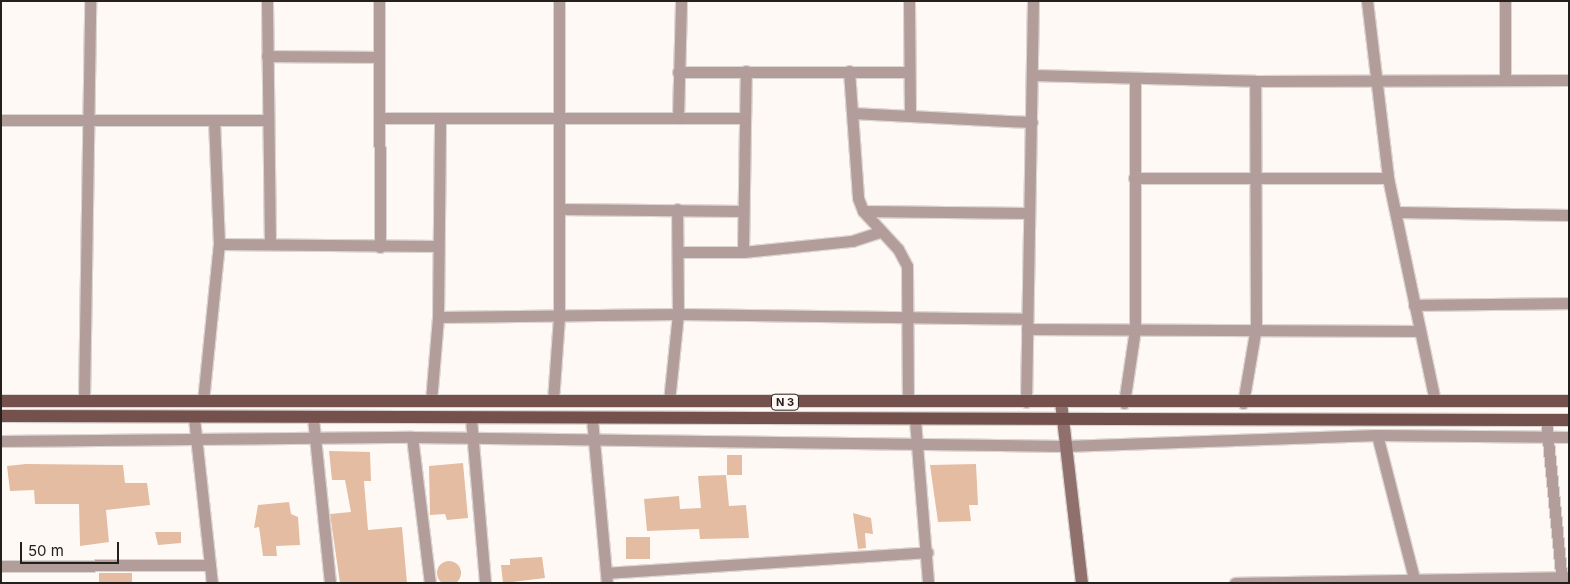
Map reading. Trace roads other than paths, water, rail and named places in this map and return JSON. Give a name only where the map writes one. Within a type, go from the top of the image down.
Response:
[{"type":"main road","name":"N 3","points":[[1,400],[1124,403],[1569,401]]},
{"type":"main road","name":"N 3","points":[[1,416],[1062,421],[1569,420]]},
{"type":"street","points":[[84,400],[92,122],[90,1]]},
{"type":"street","points":[[267,1],[270,244]]},
{"type":"street","points":[[379,1],[381,118],[380,247]]},
{"type":"street","points":[[553,401],[559,317],[559,1]]},
{"type":"street","points":[[678,118],[680,1]]},
{"type":"street","points":[[909,1],[907,72],[910,115]]},
{"type":"street","points":[[1026,402],[1033,1]]},
{"type":"street","points":[[1367,1],[1388,178],[1435,402]]},
{"type":"street","points":[[1505,1],[1505,80]]},
{"type":"street","points":[[267,56],[379,57]]},
{"type":"street","points":[[743,252],[743,118],[746,71]]},
{"type":"street","points":[[849,71],[863,211],[880,232],[898,249],[907,266],[908,401]]},
{"type":"street","points":[[678,72],[907,72]]},
{"type":"street","points":[[1032,76],[1255,82],[1569,80]]},
{"type":"street","points":[[1124,403],[1135,329],[1135,79]]},
{"type":"street","points":[[1243,403],[1256,327],[1255,82]]},
{"type":"street","points":[[852,113],[1032,122]]},
{"type":"street","points":[[381,118],[743,118]]},
{"type":"street","points":[[430,401],[438,317],[440,118]]},
{"type":"street","points":[[1,120],[92,122],[267,120]]},
{"type":"street","points":[[203,401],[219,244],[214,122]]},
{"type":"street","points":[[1134,178],[1388,178]]},
{"type":"street","points":[[559,209],[743,211]]},
{"type":"street","points":[[669,401],[678,314],[677,209]]},
{"type":"street","points":[[863,211],[1029,213]]},
{"type":"street","points":[[1396,212],[1569,215]]},
{"type":"street","points":[[678,252],[743,252],[852,241],[880,232]]},
{"type":"street","points":[[219,244],[380,247],[438,246]]},
{"type":"street","points":[[1414,305],[1569,303]]},
{"type":"street","points":[[438,317],[559,317],[678,314],[908,320],[1135,329],[1256,327],[1419,331]]},
{"type":"street","points":[[1061,402],[1064,446],[1082,583]]},
{"type":"street","points":[[194,418],[194,439],[212,583]]},
{"type":"street","points":[[313,418],[330,583]]},
{"type":"street","points":[[471,418],[486,583]]},
{"type":"street","points":[[592,419],[607,578],[928,552]]},
{"type":"street","points":[[914,420],[915,446],[928,552],[928,583]]},
{"type":"street","points":[[1235,583],[1414,578],[1430,580],[1564,579],[1546,420]]},
{"type":"street","points":[[1,441],[314,440],[412,437],[593,438],[915,446],[1064,446],[1377,435],[1569,436]]},
{"type":"street","points":[[1377,435],[1414,578]]},
{"type":"street","points":[[412,437],[430,583]]},
{"type":"street","points":[[1,566],[210,565]]}]
